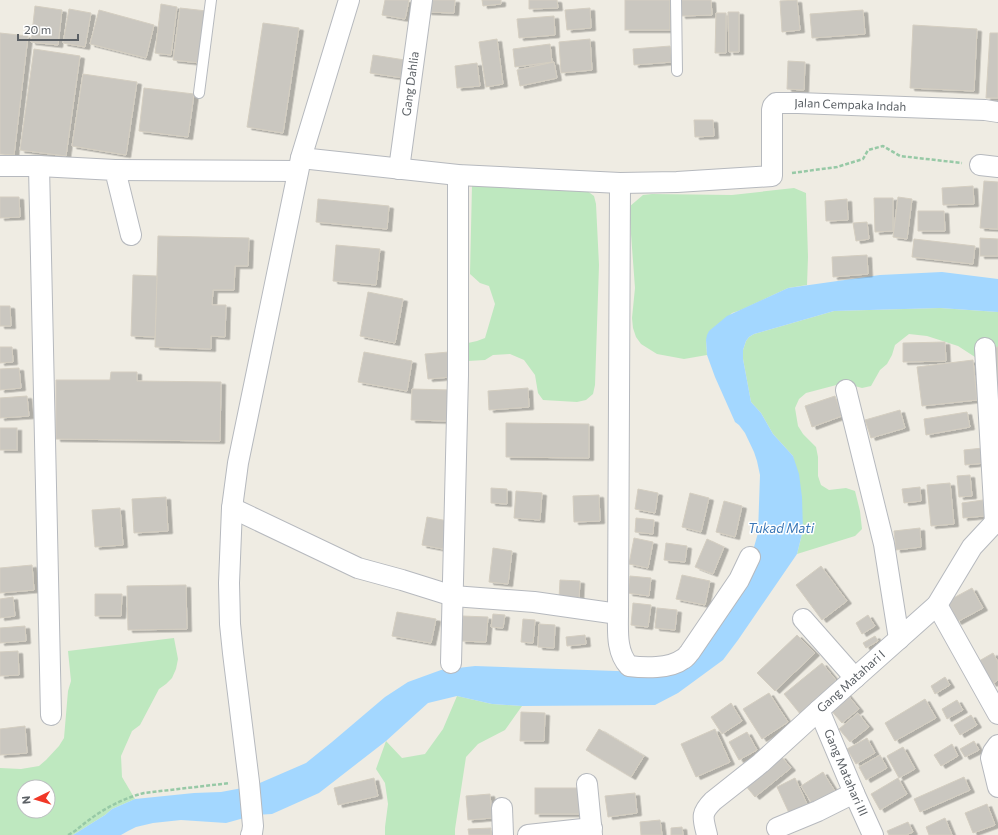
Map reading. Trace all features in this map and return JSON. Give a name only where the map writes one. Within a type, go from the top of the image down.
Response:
[{"type":"street","points":[[252,830],[249,783],[232,653],[230,624],[229,584],[232,508],[238,463],[299,165],[349,0]]},
{"type":"street","name":"Gang Dahlia","points":[[399,168],[422,0]]},
{"type":"street","name":"Jalan Cempaka Indah","points":[[772,176],[772,110],[776,103],[985,110],[998,112]]},
{"type":"street","points":[[0,166],[39,166],[115,170],[299,165],[399,168],[458,175],[620,183],[677,182],[772,176]]},
{"type":"street","points":[[39,166],[51,715]]},
{"type":"street","points":[[115,170],[131,235]]},
{"type":"street","points":[[450,664],[458,375],[458,175]]},
{"type":"street","points":[[620,183],[618,614],[619,641],[624,660],[629,666],[645,668],[674,663],[684,659],[739,580],[750,557]]},
{"type":"street","points":[[985,348],[997,520]]},
{"type":"street","points":[[846,390],[884,544],[899,639]]},
{"type":"street","points":[[232,508],[358,568],[452,596],[534,602],[618,614]]},
{"type":"street","name":"Gang Matahari I","points":[[707,835],[704,818],[705,810],[708,806],[761,763],[937,606],[972,547],[997,520]]},
{"type":"street","points":[[937,606],[998,714]]},
{"type":"street","points":[[803,619],[855,678]]},
{"type":"street","name":"Gang Matahari III","points":[[819,710],[873,835]]},
{"type":"street","points":[[998,746],[993,752],[991,758],[998,787]]},
{"type":"street","points":[[528,835],[592,832],[587,784]]},
{"type":"street","points":[[777,828],[854,794]]},
{"type":"street","points":[[502,808],[503,835]]},
{"type":"lane","points":[[199,93],[211,0]]},
{"type":"lane","points":[[676,0],[677,71]]},
{"type":"path","points":[[772,176],[837,167],[863,159],[868,150],[883,146],[900,156],[989,166]]},
{"type":"path","points":[[68,835],[106,809],[125,799],[144,793],[209,785],[249,783]]},
{"type":"green space","points":[[472,185],[586,190],[594,196],[596,204],[599,265],[595,385],[593,394],[586,400],[577,402],[543,400],[538,393],[535,375],[524,360],[510,354],[493,355],[485,360],[468,361],[468,343],[485,338],[495,304],[489,286],[480,283],[470,274]]},
{"type":"green space","points":[[794,188],[806,193],[808,257],[807,285],[788,288],[732,313],[706,340],[707,355],[684,359],[657,354],[641,344],[636,337],[632,318],[635,288],[629,207],[643,195],[732,195]]},
{"type":"green space","points":[[940,308],[998,312],[998,353],[994,356],[975,357],[958,346],[927,336],[909,334],[895,345],[887,364],[880,370],[871,386],[862,388],[844,383],[806,393],[799,399],[795,408],[798,426],[803,434],[816,447],[818,457],[818,476],[821,485],[829,490],[846,488],[855,491],[860,511],[862,529],[855,536],[797,554],[803,530],[793,456],[773,434],[761,413],[751,402],[743,359],[743,350],[746,341],[754,334],[834,311]]},
{"type":"green space","points":[[174,638],[178,659],[172,678],[159,689],[140,725],[132,731],[121,756],[122,777],[135,799],[112,809],[73,835],[0,835],[0,768],[21,769],[39,766],[59,746],[64,738],[68,691],[71,681],[68,651]]},
{"type":"green space","points":[[457,696],[492,704],[522,706],[505,730],[478,744],[466,757],[455,835],[385,835],[388,804],[385,783],[376,769],[386,741],[402,758],[425,754],[443,729]]},
{"type":"water","name":"Tukad Mati","points":[[942,272],[998,279],[998,312],[940,308],[834,311],[754,334],[746,341],[743,350],[743,359],[751,402],[761,413],[773,434],[793,456],[799,474],[802,497],[803,530],[797,554],[723,660],[678,693],[655,705],[522,706],[492,704],[457,696],[428,703],[386,741],[319,793],[272,814],[255,815],[226,823],[181,820],[153,823],[136,827],[121,835],[73,835],[112,809],[135,799],[221,792],[253,786],[306,763],[385,697],[408,682],[441,670],[475,666],[645,672],[679,665],[748,568],[758,533],[760,475],[757,461],[745,433],[735,422],[715,377],[707,355],[706,340],[709,331],[727,316],[788,288],[880,275]]},
{"type":"building","points":[[385,0],[409,0],[405,19],[382,15]]},
{"type":"building","points":[[427,0],[455,0],[454,13],[427,12]]},
{"type":"building","points":[[482,0],[501,0],[501,4],[483,6]]},
{"type":"building","points":[[529,0],[557,0],[558,8],[529,9]]},
{"type":"building","points":[[625,0],[670,0],[670,30],[625,30]]},
{"type":"building","points":[[680,0],[711,0],[712,15],[681,16]]},
{"type":"building","points":[[797,0],[800,30],[782,32],[780,1]]},
{"type":"building","points":[[161,4],[177,7],[171,55],[155,53]]},
{"type":"building","points":[[35,6],[62,10],[58,45],[31,42]]},
{"type":"building","points":[[180,8],[207,11],[200,63],[173,60]]},
{"type":"building","points":[[590,8],[591,28],[567,30],[565,10]]},
{"type":"building","points":[[69,9],[91,13],[85,47],[63,43]]},
{"type":"building","points":[[99,10],[154,25],[146,58],[90,44]]},
{"type":"building","points":[[863,10],[865,34],[812,38],[810,14]]},
{"type":"building","points":[[728,12],[739,12],[739,52],[729,52]]},
{"type":"building","points":[[716,13],[726,13],[726,53],[715,53]]},
{"type":"building","points":[[554,16],[555,35],[519,38],[517,19]]},
{"type":"building","points":[[263,23],[299,28],[283,133],[247,127]]},
{"type":"building","points":[[913,25],[977,29],[974,91],[910,88]]},
{"type":"building","points":[[0,33],[28,36],[14,155],[0,154]]},
{"type":"building","points":[[990,33],[998,33],[998,98],[986,98]]},
{"type":"building","points":[[497,39],[503,84],[486,87],[479,42]]},
{"type":"building","points":[[590,39],[592,70],[561,73],[559,42]]},
{"type":"building","points":[[550,44],[552,62],[515,67],[513,49]]},
{"type":"building","points":[[670,46],[672,62],[634,65],[633,49]]},
{"type":"building","points":[[34,49],[80,56],[66,156],[20,150]]},
{"type":"building","points":[[373,55],[405,60],[403,78],[370,73]]},
{"type":"building","points":[[788,61],[805,62],[804,90],[787,89]]},
{"type":"building","points":[[554,62],[557,78],[520,86],[517,70]]},
{"type":"building","points":[[477,63],[480,86],[457,88],[455,66]]},
{"type":"building","points":[[83,74],[137,82],[126,155],[72,146]]},
{"type":"building","points":[[144,88],[194,94],[188,137],[139,131]]},
{"type":"building","points":[[694,120],[713,120],[714,136],[695,137]]},
{"type":"building","points":[[984,181],[998,182],[998,229],[980,228]]},
{"type":"building","points":[[973,186],[974,204],[943,205],[942,188]]},
{"type":"building","points":[[0,197],[19,197],[20,217],[0,218]]},
{"type":"building","points":[[898,197],[912,199],[907,239],[893,237]]},
{"type":"building","points":[[874,198],[893,198],[893,231],[875,232]]},
{"type":"building","points":[[318,199],[389,206],[387,229],[316,222]]},
{"type":"building","points":[[847,199],[848,220],[826,221],[825,201]]},
{"type":"building","points":[[918,211],[944,211],[945,231],[918,231]]},
{"type":"building","points":[[867,222],[869,239],[856,241],[853,223]]},
{"type":"building","points":[[158,236],[249,238],[248,266],[235,266],[234,290],[213,290],[212,305],[226,305],[225,337],[211,336],[211,349],[155,347]]},
{"type":"building","points":[[980,238],[998,239],[998,256],[980,256]]},
{"type":"building","points":[[914,239],[975,246],[973,264],[912,257]]},
{"type":"building","points":[[336,245],[380,249],[376,285],[333,281]]},
{"type":"building","points":[[867,255],[868,274],[833,277],[832,257]]},
{"type":"building","points":[[133,275],[157,276],[155,337],[131,336]]},
{"type":"building","points":[[368,292],[403,299],[395,343],[360,336]]},
{"type":"building","points":[[0,306],[10,306],[11,326],[0,326]]},
{"type":"building","points":[[945,342],[946,361],[903,362],[903,343]]},
{"type":"building","points":[[0,347],[12,347],[13,362],[0,363]]},
{"type":"building","points":[[998,347],[998,396],[993,396],[988,348]]},
{"type":"building","points":[[364,352],[412,361],[407,391],[358,382]]},
{"type":"building","points":[[449,352],[451,377],[428,379],[425,354]]},
{"type":"building","points":[[973,360],[977,400],[922,406],[917,367]]},
{"type":"building","points":[[19,368],[21,388],[0,390],[0,369]]},
{"type":"building","points":[[111,372],[137,372],[137,381],[221,382],[220,441],[56,439],[56,380],[110,380]]},
{"type":"building","points":[[528,388],[529,407],[489,410],[488,391]]},
{"type":"building","points":[[412,389],[451,390],[450,421],[411,420]]},
{"type":"building","points":[[27,396],[29,416],[0,418],[0,398]]},
{"type":"building","points":[[835,396],[842,416],[812,427],[805,406]]},
{"type":"building","points":[[900,410],[905,428],[871,438],[865,420]]},
{"type":"building","points":[[967,412],[970,427],[926,435],[924,419]]},
{"type":"building","points":[[506,423],[589,424],[589,458],[506,457]]},
{"type":"building","points":[[0,428],[17,428],[17,450],[0,450]]},
{"type":"building","points":[[983,448],[985,463],[965,465],[964,450]]},
{"type":"building","points":[[970,475],[972,496],[959,497],[957,476]]},
{"type":"building","points":[[950,483],[954,524],[931,526],[927,485]]},
{"type":"building","points":[[920,487],[921,501],[904,503],[902,489]]},
{"type":"building","points":[[491,488],[507,489],[507,504],[491,503]]},
{"type":"building","points":[[638,489],[658,493],[655,513],[635,509]]},
{"type":"building","points":[[516,491],[542,493],[540,520],[514,518]]},
{"type":"building","points":[[690,493],[709,498],[701,532],[682,527]]},
{"type":"building","points":[[599,495],[600,521],[574,522],[573,496]]},
{"type":"building","points":[[166,497],[168,531],[134,533],[132,499]]},
{"type":"building","points":[[983,500],[984,516],[963,518],[962,503]]},
{"type":"building","points":[[724,501],[742,506],[735,537],[716,532]]},
{"type":"building","points":[[120,508],[123,545],[95,547],[92,510]]},
{"type":"building","points":[[427,517],[448,521],[443,549],[422,545]]},
{"type":"building","points":[[636,518],[654,520],[653,534],[635,532]]},
{"type":"building","points":[[920,528],[921,547],[896,550],[894,531]]},
{"type":"building","points":[[634,538],[653,542],[648,568],[629,564]]},
{"type":"building","points":[[707,539],[724,547],[713,574],[695,567]]},
{"type":"building","points":[[666,543],[687,546],[685,562],[664,560]]},
{"type":"building","points":[[493,548],[512,551],[508,584],[489,582]]},
{"type":"building","points":[[32,565],[34,590],[0,593],[0,568]]},
{"type":"building","points":[[821,566],[847,601],[822,620],[796,585]]},
{"type":"building","points":[[682,575],[710,581],[705,605],[676,599]]},
{"type":"building","points":[[630,576],[651,578],[649,596],[628,593]]},
{"type":"building","points":[[560,580],[580,581],[579,599],[559,598]]},
{"type":"building","points":[[186,585],[187,629],[128,630],[127,586]]},
{"type":"building","points":[[972,588],[983,608],[957,622],[946,602]]},
{"type":"building","points":[[95,594],[122,594],[121,616],[95,616]]},
{"type":"building","points":[[13,597],[15,616],[0,618],[0,599]]},
{"type":"building","points":[[633,603],[651,605],[648,627],[631,625]]},
{"type":"building","points":[[657,608],[677,610],[675,630],[655,628]]},
{"type":"building","points":[[397,612],[436,619],[431,643],[392,636]]},
{"type":"building","points":[[493,614],[505,615],[503,628],[491,627]]},
{"type":"building","points":[[868,615],[875,626],[862,634],[856,623]]},
{"type":"building","points":[[463,616],[488,617],[486,642],[461,641]]},
{"type":"building","points":[[523,619],[535,620],[533,643],[521,642]]},
{"type":"building","points":[[539,624],[555,625],[554,648],[538,647]]},
{"type":"building","points":[[25,626],[26,641],[0,643],[0,628]]},
{"type":"building","points":[[585,635],[586,644],[567,646],[566,637]]},
{"type":"building","points":[[797,635],[815,653],[775,691],[757,673]]},
{"type":"building","points":[[875,636],[878,641],[866,648],[863,643]]},
{"type":"building","points":[[18,651],[19,675],[0,676],[0,652]]},
{"type":"building","points":[[993,653],[998,662],[998,680],[992,684],[979,661]]},
{"type":"building","points":[[822,663],[839,684],[801,715],[784,694]]},
{"type":"building","points":[[945,677],[950,685],[935,694],[931,686]]},
{"type":"building","points":[[769,693],[788,722],[762,739],[743,709]]},
{"type":"building","points":[[846,693],[859,709],[842,723],[829,708]]},
{"type":"building","points":[[925,699],[936,718],[895,741],[885,723]]},
{"type":"building","points":[[957,700],[963,710],[947,719],[942,709]]},
{"type":"building","points":[[731,703],[742,721],[722,734],[711,717]]},
{"type":"building","points":[[521,712],[545,713],[544,741],[520,741]]},
{"type":"building","points":[[858,713],[869,727],[850,742],[839,729]]},
{"type":"building","points":[[971,715],[977,725],[960,735],[954,725]]},
{"type":"building","points":[[25,726],[27,753],[0,755],[0,729]]},
{"type":"building","points":[[599,729],[644,756],[631,777],[586,750]]},
{"type":"building","points":[[715,729],[730,762],[696,777],[681,744]]},
{"type":"building","points":[[747,732],[757,750],[739,760],[729,742]]},
{"type":"building","points":[[867,738],[875,753],[856,764],[847,749]]},
{"type":"building","points":[[974,741],[979,750],[965,757],[960,749]]},
{"type":"building","points":[[952,744],[958,756],[941,766],[934,755]]},
{"type":"building","points":[[903,747],[915,769],[899,778],[887,756]]},
{"type":"building","points":[[880,755],[887,768],[866,780],[859,767]]},
{"type":"building","points":[[781,756],[791,768],[755,797],[745,785]]},
{"type":"building","points":[[823,772],[836,793],[814,807],[801,786]]},
{"type":"building","points":[[964,777],[970,790],[920,812],[914,799]]},
{"type":"building","points":[[374,778],[378,796],[338,805],[334,788]]},
{"type":"building","points":[[795,778],[807,804],[789,813],[777,787]]},
{"type":"building","points":[[898,778],[907,794],[880,810],[871,794]]},
{"type":"building","points":[[535,788],[579,788],[579,814],[535,814]]},
{"type":"building","points":[[635,793],[637,813],[608,817],[605,796]]},
{"type":"building","points":[[490,794],[492,818],[468,820],[466,796]]},
{"type":"building","points":[[987,804],[995,825],[973,833],[965,813]]},
{"type":"building","points":[[945,818],[952,835],[929,835],[926,827]]},
{"type":"building","points":[[660,820],[662,835],[641,835],[640,822]]},
{"type":"building","points":[[908,822],[913,832],[906,835],[889,835],[887,831]]},
{"type":"building","points":[[682,827],[683,835],[671,835],[671,828]]},
{"type":"building","points":[[491,828],[491,835],[469,835],[468,829]]}]
